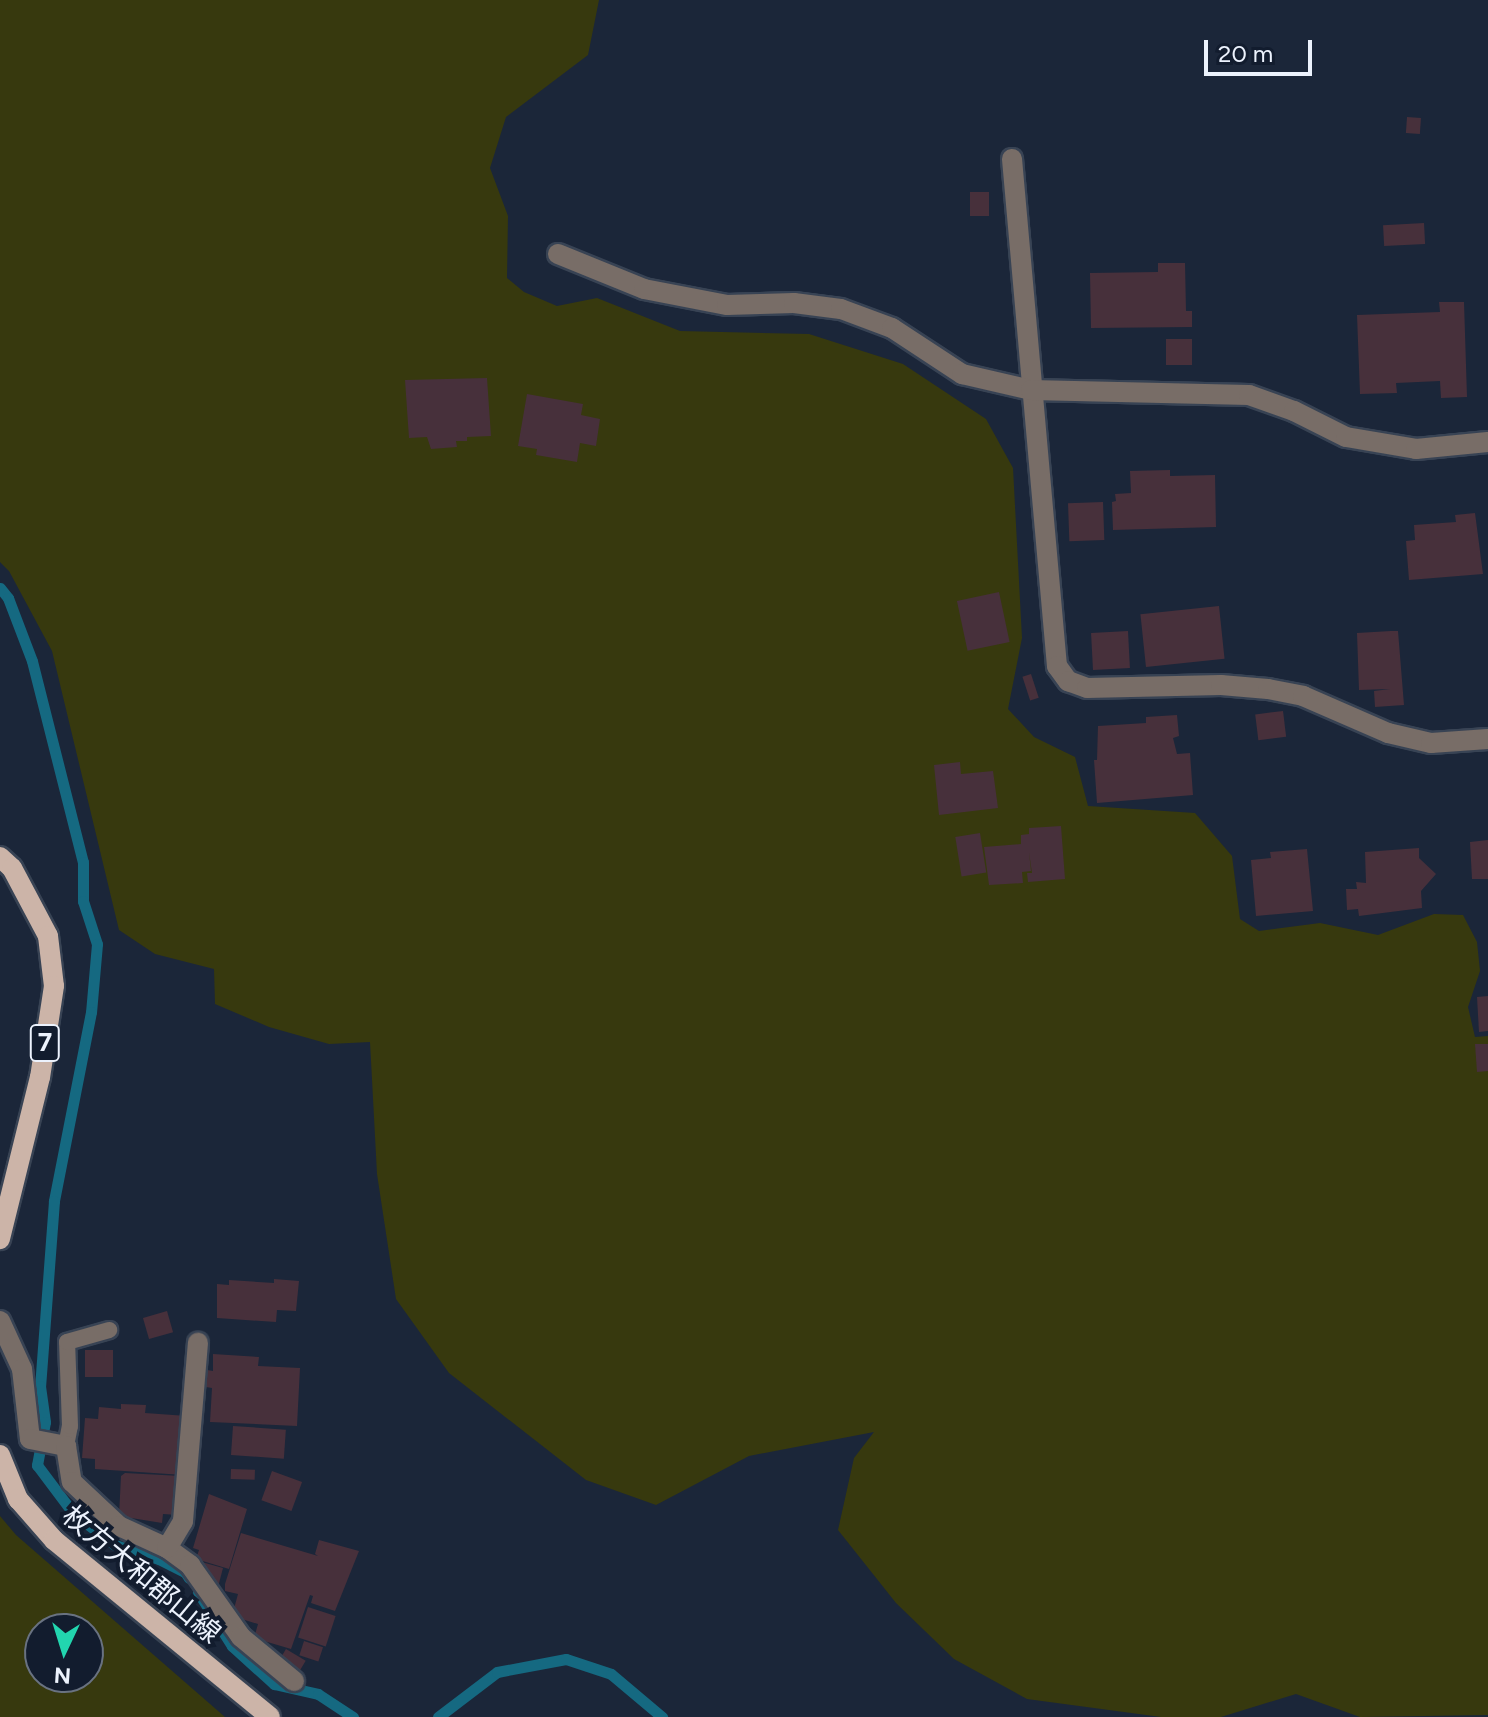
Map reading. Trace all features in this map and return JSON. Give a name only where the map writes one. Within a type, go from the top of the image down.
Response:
[{"type":"main road","name":"7","points":[[0,857],[12,868],[48,936],[54,986],[40,1077],[0,1239]]},
{"type":"main road","name":"枚方大和郡山線","points":[[0,1455],[6,1486],[54,1540],[270,1717]]},
{"type":"street","points":[[1012,159],[1057,666],[1068,681],[1087,688],[1221,685],[1268,689],[1303,696],[1388,733],[1431,743],[1488,739]]},
{"type":"street","points":[[558,254],[644,289],[727,305],[794,303],[841,309],[892,328],[962,374],[1031,390],[1249,395],[1294,411],[1346,437],[1416,449],[1488,442]]},
{"type":"street","points":[[0,1321],[22,1369],[30,1439],[66,1446],[72,1482],[119,1526],[167,1548],[190,1565],[241,1637],[294,1681]]},
{"type":"street","points":[[167,1548],[183,1521],[198,1343]]},
{"type":"lane","points":[[66,1446],[70,1426],[67,1342],[109,1330]]},
{"type":"shaded area","points":[[0,0],[599,0],[588,55],[506,117],[490,168],[508,216],[507,278],[524,292],[557,306],[597,298],[680,331],[809,334],[903,364],[986,419],[1013,468],[1022,638],[1008,709],[1034,737],[1075,757],[1088,806],[1195,813],[1232,856],[1240,919],[1259,931],[1320,923],[1378,935],[1434,914],[1463,915],[1477,942],[1480,971],[1468,1007],[1475,1037],[1488,1036],[1488,1715],[1360,1717],[1296,1694],[1221,1717],[1161,1717],[1027,1699],[954,1659],[896,1603],[838,1530],[854,1458],[874,1432],[749,1456],[656,1505],[586,1480],[449,1373],[396,1299],[377,1174],[370,1042],[329,1044],[269,1027],[215,1004],[214,969],[155,954],[119,930],[52,651],[9,571],[0,562]]},
{"type":"shaded area","points":[[0,1516],[16,1535],[225,1717],[0,1717]]},
{"type":"building","points":[[1407,117],[1421,118],[1420,134],[1406,133]]},
{"type":"building","points":[[970,192],[989,192],[989,216],[970,216]]},
{"type":"building","points":[[1424,223],[1425,244],[1384,246],[1383,225]]},
{"type":"building","points":[[1158,263],[1185,263],[1186,311],[1192,311],[1192,327],[1091,328],[1090,273],[1158,272]]},
{"type":"building","points":[[1439,302],[1464,302],[1467,397],[1441,398],[1440,381],[1396,383],[1397,393],[1360,394],[1357,315],[1440,312]]},
{"type":"building","points":[[1166,339],[1192,339],[1192,365],[1166,365]]},
{"type":"building","points":[[487,378],[491,436],[467,437],[467,441],[456,441],[457,447],[431,449],[427,437],[409,438],[405,380]]},
{"type":"building","points":[[527,394],[583,404],[581,415],[600,419],[596,446],[580,443],[577,462],[536,455],[537,449],[518,446]]},
{"type":"building","points":[[1170,470],[1170,476],[1215,475],[1216,527],[1113,530],[1112,502],[1116,501],[1115,494],[1131,493],[1130,471]]},
{"type":"building","points":[[1103,502],[1104,540],[1069,541],[1068,503]]},
{"type":"building","points":[[1475,513],[1483,574],[1409,580],[1406,541],[1415,540],[1414,525],[1456,522],[1455,515]]},
{"type":"building","points":[[999,592],[1010,642],[968,651],[957,601]]},
{"type":"building","points":[[1219,606],[1225,659],[1146,667],[1140,614]]},
{"type":"building","points":[[1128,631],[1130,668],[1093,670],[1091,633]]},
{"type":"building","points":[[1398,631],[1404,705],[1375,707],[1374,691],[1390,689],[1359,690],[1357,633]]},
{"type":"building","points":[[1031,674],[1039,698],[1030,701],[1022,677]]},
{"type":"building","points":[[1283,711],[1286,737],[1258,740],[1255,714]]},
{"type":"building","points":[[1177,715],[1179,736],[1173,738],[1177,754],[1190,753],[1193,795],[1097,803],[1094,760],[1097,760],[1098,726],[1146,723],[1146,717]]},
{"type":"building","points":[[960,762],[961,774],[993,771],[998,808],[939,815],[934,765]]},
{"type":"building","points":[[1061,826],[1065,879],[1028,882],[1027,873],[1032,873],[1029,852],[1031,871],[1022,872],[1023,883],[989,885],[984,847],[1021,844],[1021,835],[1029,834],[1029,828]]},
{"type":"building","points":[[980,833],[986,873],[962,876],[955,837]]},
{"type":"building","points":[[1488,840],[1488,879],[1472,879],[1470,842]]},
{"type":"building","points":[[1419,848],[1419,858],[1436,874],[1421,891],[1422,908],[1359,916],[1358,909],[1347,910],[1346,889],[1357,889],[1356,882],[1366,883],[1365,852]]},
{"type":"building","points":[[1307,849],[1313,911],[1256,916],[1251,860],[1271,858],[1270,852]]},
{"type":"building","points":[[1488,996],[1488,1031],[1479,1032],[1477,997]]},
{"type":"building","points":[[1475,1044],[1488,1044],[1488,1071],[1477,1072]]},
{"type":"building","points":[[274,1279],[299,1281],[296,1311],[277,1310],[276,1322],[217,1318],[217,1284],[229,1285],[229,1280],[274,1283]]},
{"type":"building","points":[[167,1311],[173,1332],[149,1339],[143,1318]]},
{"type":"building","points":[[85,1350],[113,1350],[113,1377],[85,1377]]},
{"type":"building","points":[[213,1354],[259,1357],[258,1366],[300,1368],[297,1426],[210,1422],[212,1388],[206,1387],[207,1370],[213,1371]]},
{"type":"building","points":[[121,1404],[146,1405],[145,1413],[187,1416],[183,1475],[95,1469],[95,1459],[82,1458],[85,1418],[98,1419],[99,1407],[121,1409]]},
{"type":"building","points":[[233,1426],[286,1430],[284,1459],[231,1455]]},
{"type":"building","points":[[231,1469],[255,1470],[255,1480],[231,1479]]},
{"type":"building","points":[[272,1471],[302,1482],[291,1511],[261,1500]]},
{"type":"building","points":[[125,1473],[181,1476],[178,1515],[163,1514],[162,1523],[119,1516],[121,1476]]},
{"type":"building","points":[[209,1494],[247,1509],[229,1569],[196,1559],[199,1550],[193,1548]]},
{"type":"building","points":[[241,1533],[318,1556],[315,1554],[319,1540],[359,1551],[335,1611],[311,1603],[313,1596],[310,1595],[291,1649],[254,1638],[258,1624],[232,1616],[238,1594],[225,1591],[225,1584]]},
{"type":"building","points":[[198,1561],[223,1568],[218,1587]]},
{"type":"building","points":[[308,1607],[336,1616],[326,1646],[298,1637]]},
{"type":"building","points":[[304,1641],[323,1647],[318,1661],[299,1655]]},
{"type":"building","points":[[286,1649],[306,1661],[299,1673],[279,1661]]},
{"type":"waterway","points":[[0,588],[8,598],[32,661],[83,862],[83,901],[97,944],[91,1012],[54,1201],[40,1386],[45,1422],[37,1465],[73,1513],[115,1545],[159,1559],[185,1572],[189,1578]]},
{"type":"waterway","points":[[198,1592],[232,1646],[274,1684],[318,1694],[353,1717]]},
{"type":"waterway","points":[[438,1717],[497,1672],[566,1659],[611,1674],[662,1717]]}]
